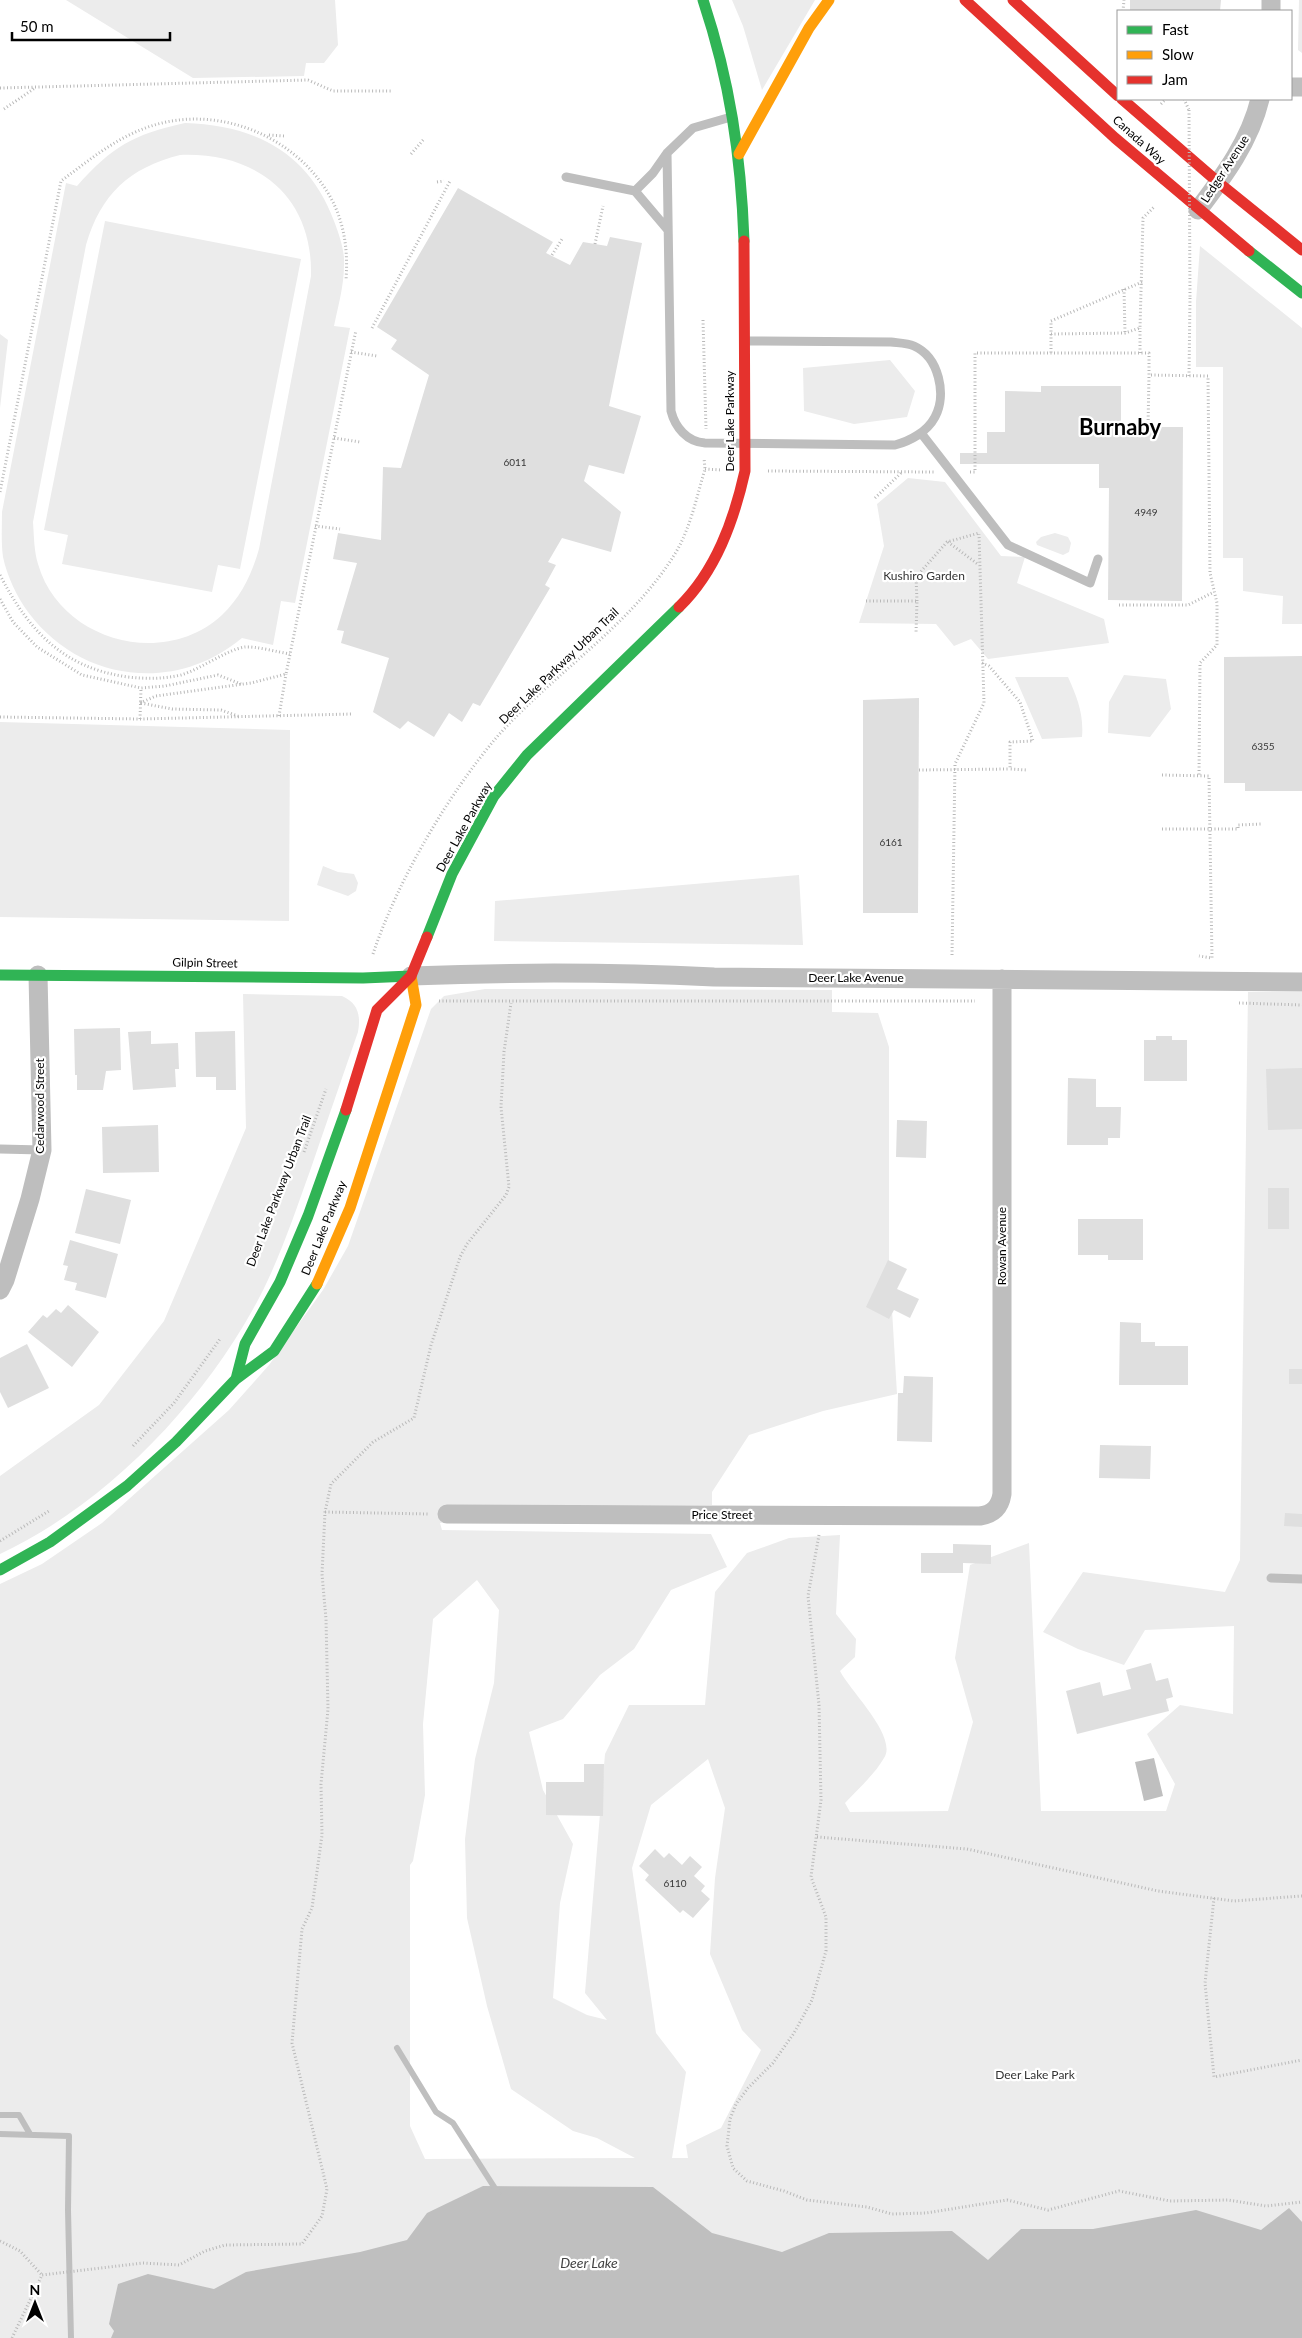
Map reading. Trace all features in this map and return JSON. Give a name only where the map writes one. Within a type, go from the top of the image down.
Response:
[{"type":"main road","name":"Deer Lake Parkway","points":[[236,1379],[245,1344],[280,1282],[308,1216],[347,1108],[377,1010],[410,976],[452,874],[494,796],[527,755],[566,715],[690,596],[720,550],[738,503],[745,471],[746,444],[744,274],[739,154],[734,116],[722,62],[703,0]]},
{"type":"main road","points":[[739,154],[809,28],[829,0]]},
{"type":"main road","name":"Canada Way","points":[[965,0],[1115,138],[1198,210],[1302,293]]},
{"type":"main road","name":"Canada Way","points":[[1013,0],[1117,95]]},
{"type":"main road","name":"Canada Way","points":[[1123,100],[1219,184],[1302,250]]},
{"type":"main road","name":"Gilpin Street","points":[[0,975],[363,978],[410,976]]},
{"type":"main road","name":"Deer Lake Parkway","points":[[0,1570],[50,1542],[127,1486],[176,1442],[236,1379],[274,1350],[315,1288],[350,1208],[416,1005],[410,976]]},
{"type":"street","name":"Ledger Avenue","points":[[1198,210],[1219,184],[1250,130],[1260,100]]},
{"type":"street","name":"Deer Lake Avenue","points":[[410,976],[474,973],[642,974],[714,977],[1302,982]]},
{"type":"street","name":"Cedarwood Street","points":[[0,1290],[5,1280],[30,1199],[42,1150],[38,975]]},
{"type":"street","name":"Rowan Avenue","points":[[995,1510],[1001,1501],[1002,1494],[1002,980]]},
{"type":"street","name":"Price Street","points":[[447,1514],[980,1516],[995,1510]]},
{"type":"lane","points":[[635,191],[654,173],[667,153],[693,128],[734,116]]},
{"type":"lane","points":[[667,153],[671,411],[681,432],[700,443],[895,445],[921,433],[935,418],[939,408],[940,392],[935,366],[922,351],[914,346],[891,342],[744,341]]},
{"type":"lane","points":[[566,177],[635,191],[668,230]]},
{"type":"lane","points":[[921,433],[1008,545],[1090,583],[1098,559]]},
{"type":"lane","points":[[0,1150],[42,1150]]},
{"type":"lane","points":[[1271,1578],[1302,1579]]},
{"type":"path","points":[[0,88],[308,80],[333,91],[392,91]]},
{"type":"path","points":[[4,109],[36,87]]},
{"type":"path","points":[[1184,100],[1189,110],[1189,376]]},
{"type":"path","points":[[0,492],[60,181],[107,146],[139,130],[163,122],[219,120],[267,135],[285,136]]},
{"type":"path","points":[[267,135],[289,150],[306,166],[333,201],[348,253],[346,280]]},
{"type":"path","points":[[412,154],[424,140]]},
{"type":"path","points":[[437,182],[444,181]]},
{"type":"path","points":[[372,328],[450,181]]},
{"type":"path","points":[[595,244],[603,206]]},
{"type":"path","points":[[1140,353],[1143,218],[1155,206]]},
{"type":"path","points":[[552,256],[562,239]]},
{"type":"path","points":[[1051,353],[1051,321],[1142,282]]},
{"type":"path","points":[[1124,289],[1124,333]]},
{"type":"path","points":[[703,320],[706,429]]},
{"type":"path","points":[[1051,334],[1124,333],[1140,328]]},
{"type":"path","points":[[278,716],[356,330]]},
{"type":"path","points":[[351,352],[377,356]]},
{"type":"path","points":[[773,471],[975,472],[975,353],[1150,353],[1148,427]]},
{"type":"path","points":[[1149,375],[1208,376],[1210,573],[1217,604],[1217,645],[1200,662],[1199,775]]},
{"type":"path","points":[[334,438],[360,442]]},
{"type":"path","name":"Deer Lake Parkway Urban Trail","points":[[371,960],[409,871],[464,778],[497,738],[536,697],[632,608],[673,557],[686,532],[705,469],[704,459]]},
{"type":"path","points":[[875,498],[903,472]]},
{"type":"path","points":[[315,526],[340,529]]},
{"type":"path","points":[[916,633],[916,577],[948,542],[979,534],[984,703],[955,764],[952,955]]},
{"type":"path","points":[[948,542],[980,565]]},
{"type":"path","points":[[0,574],[13,600],[35,629],[58,651],[84,666],[116,675],[152,680],[182,674],[245,647],[290,654]]},
{"type":"path","points":[[1119,604],[1188,605],[1214,592]]},
{"type":"path","points":[[0,599],[13,622],[44,652],[82,675],[141,688],[165,686],[218,675],[242,684]]},
{"type":"path","points":[[866,601],[917,601]]},
{"type":"path","points":[[982,663],[989,666],[1020,702],[1033,741],[1010,742],[1010,770]]},
{"type":"path","points":[[140,703],[156,696],[242,684],[286,674]]},
{"type":"path","points":[[140,719],[141,688]]},
{"type":"path","points":[[140,703],[172,709],[221,710],[240,717]]},
{"type":"path","points":[[0,717],[140,719],[352,714]]},
{"type":"path","points":[[919,770],[1027,770]]},
{"type":"path","points":[[1162,775],[1209,776],[1212,958],[1199,956]]},
{"type":"path","points":[[1162,829],[1238,829],[1238,825],[1262,824]]},
{"type":"path","points":[[437,1002],[979,1001]]},
{"type":"path","points":[[42,2275],[143,2263],[179,2265],[205,2251],[225,2245],[302,2244],[322,2216],[327,2189],[292,2043],[302,1930],[312,1908],[322,1836],[321,1784],[328,1709],[326,1618],[322,1574],[325,1512],[331,1484],[373,1442],[414,1418],[431,1345],[460,1256],[467,1244],[506,1195],[509,1187],[501,1107],[504,1052],[511,1002]]},
{"type":"path","name":"Deer Lake Parkway Urban Trail","points":[[301,1159],[327,1086]]},
{"type":"path","points":[[129,1450],[174,1403],[205,1363],[223,1335]]},
{"type":"path","points":[[0,1541],[55,1507]]},
{"type":"path","points":[[325,1512],[447,1514]]},
{"type":"path","points":[[818,1515],[820,1541],[808,1596],[819,1705],[821,1800],[811,1877],[826,1916],[826,1951],[812,2000],[778,2055],[736,2104],[730,2119],[728,2137],[728,2155],[733,2168],[747,2181],[784,2190],[807,2200],[867,2207],[892,2214],[926,2213],[1007,2200],[1048,2210],[1119,2190],[1170,2201],[1228,2200],[1266,2206],[1302,2202]]},
{"type":"path","points":[[817,1836],[967,1850],[1158,1891],[1234,1901],[1302,1896]]},
{"type":"path","points":[[1214,1898],[1205,1983],[1214,2077],[1302,2060]]},
{"type":"path","points":[[0,2241],[20,2251],[42,2275]]},
{"type":"path","points":[[12,2338],[42,2275]]},
{"type":"green space","points":[[66,0],[335,0],[338,45],[324,63],[306,63],[304,76],[193,78]]},
{"type":"green space","points":[[732,0],[815,0],[762,90],[743,26]]},
{"type":"green space","points":[[1299,0],[1302,0],[1302,53],[1298,50]]},
{"type":"green space","points":[[185,123],[210,125],[256,137],[276,147],[310,177],[323,197],[334,221],[344,254],[343,281],[334,326],[350,328],[295,603],[281,601],[273,645],[242,638],[216,656],[188,667],[159,673],[129,672],[101,666],[74,653],[49,636],[28,612],[13,586],[3,557],[2,512],[66,183],[77,186],[102,161],[125,144],[151,132]],"holes":[[[180,155],[208,156],[233,161],[256,171],[275,184],[291,202],[302,223],[309,248],[311,276],[259,549],[245,585],[235,601],[222,615],[198,631],[172,641],[144,643],[116,639],[91,628],[68,612],[50,591],[38,564],[33,522],[86,245],[92,227],[109,198],[120,186],[146,167]]]},
{"type":"green space","points":[[105,221],[301,259],[240,569],[218,565],[212,592],[62,564],[68,535],[44,530]]},
{"type":"green space","points":[[1200,246],[1302,328],[1302,624],[1282,624],[1283,596],[1243,591],[1243,558],[1223,558],[1223,367],[1196,367],[1196,302]]},
{"type":"green space","points":[[0,334],[8,340],[0,408]]},
{"type":"green space","points":[[890,360],[915,391],[907,417],[854,424],[804,411],[803,368]]},
{"type":"green space","name":"Kushiro Garden","points":[[908,478],[945,482],[1001,556],[1025,557],[1017,583],[1104,619],[1109,643],[988,659],[971,639],[954,646],[936,624],[859,623],[884,546],[877,504]]},
{"type":"green space","points":[[1055,533],[1068,537],[1071,543],[1069,552],[1063,555],[1037,545],[1036,542],[1041,537]]},
{"type":"green space","points":[[1124,675],[1166,679],[1171,709],[1150,737],[1108,733],[1109,702]]},
{"type":"green space","points":[[1015,677],[1068,677],[1079,706],[1082,721],[1082,737],[1042,739]]},
{"type":"green space","points":[[0,722],[290,730],[289,921],[0,917]]},
{"type":"green space","points":[[323,866],[338,872],[354,874],[358,883],[356,891],[348,896],[317,885]]},
{"type":"green space","points":[[799,875],[803,945],[494,941],[495,901]]},
{"type":"green space","name":"Deer Lake Park","points":[[485,989],[832,990],[832,1012],[878,1013],[889,1047],[889,1259],[897,1394],[823,1411],[749,1435],[712,1492],[712,1505],[448,1507],[448,1522],[440,1523],[442,1530],[711,1534],[727,1567],[671,1590],[634,1649],[600,1675],[563,1719],[529,1732],[543,1790],[573,1844],[560,1903],[553,1998],[587,2015],[607,2020],[585,1993],[605,1754],[629,1705],[705,1705],[715,1592],[747,1553],[789,1538],[840,1535],[836,1614],[856,1639],[855,1657],[840,1671],[879,1727],[885,1738],[887,1749],[884,1758],[876,1770],[845,1803],[850,1812],[948,1811],[973,1722],[955,1658],[970,1565],[1029,1543],[1041,1811],[1166,1811],[1175,1784],[1147,1734],[1180,1705],[1233,1714],[1234,1626],[1145,1630],[1124,1665],[1078,1649],[1043,1632],[1083,1572],[1225,1592],[1240,1560],[1248,992],[1302,992],[1302,2338],[0,2338],[0,1584],[42,1564],[102,1523],[229,1410],[269,1365],[323,1290],[348,1246],[431,1009],[444,996]],"holes":[[[477,1580],[499,1610],[494,1683],[475,1759],[465,1839],[467,1918],[487,2006],[511,2089],[573,2131],[597,2138],[635,2158],[425,2159],[410,2126],[410,1865],[413,1861],[425,1795],[423,1724],[433,1619]],[[708,1759],[725,1808],[715,1878],[710,1954],[742,2030],[761,2050],[721,2128],[686,2145],[688,2158],[672,2158],[686,2072],[656,2033],[632,1868],[651,1805]]]},
{"type":"green space","points":[[243,994],[342,996],[355,1006],[359,1020],[358,1032],[277,1260],[252,1311],[230,1348],[204,1384],[144,1451],[75,1510],[38,1534],[0,1554],[0,1476],[99,1405],[164,1321],[246,1128]]},
{"type":"water","points":[[1154,1758],[1163,1796],[1144,1801],[1135,1762]]},
{"type":"water","name":"Deer Lake","points":[[483,2186],[653,2187],[712,2233],[782,2252],[829,2233],[952,2231],[988,2260],[1021,2229],[1093,2229],[1196,2210],[1261,2230],[1289,2208],[1302,2222],[1302,2338],[111,2338],[114,2331],[109,2324],[118,2284],[148,2274],[214,2289],[246,2272],[360,2252],[407,2240],[427,2213]]},
{"type":"building","points":[[1130,0],[1221,0],[1220,10],[1130,10]]},
{"type":"building","points":[[458,188],[553,242],[546,253],[570,265],[583,242],[607,246],[610,237],[642,243],[609,406],[641,416],[624,474],[589,465],[584,481],[621,512],[611,552],[562,538],[548,562],[556,565],[545,585],[550,588],[480,706],[473,703],[462,722],[449,713],[434,737],[408,721],[400,729],[373,712],[389,658],[341,643],[344,631],[337,630],[357,563],[333,559],[338,533],[381,540],[383,467],[401,468],[429,375],[391,349],[397,340],[377,327]]},
{"type":"building","points":[[1041,386],[1121,386],[1121,427],[1183,427],[1182,601],[1108,600],[1109,488],[1099,488],[1099,464],[960,464],[960,453],[987,453],[987,432],[1005,432],[1005,391],[1041,392]]},
{"type":"building","points":[[1302,656],[1302,791],[1245,791],[1245,783],[1224,783],[1224,657]]},
{"type":"building","points":[[919,698],[918,913],[863,913],[863,700]]},
{"type":"building","points":[[120,1028],[121,1070],[106,1071],[103,1090],[77,1090],[74,1029]]},
{"type":"building","points":[[151,1031],[151,1044],[178,1043],[179,1069],[175,1069],[176,1087],[133,1090],[128,1032]]},
{"type":"building","points":[[235,1031],[236,1090],[216,1090],[216,1077],[196,1077],[195,1032]]},
{"type":"building","points":[[1156,1036],[1172,1036],[1172,1040],[1187,1040],[1187,1081],[1144,1081],[1144,1040],[1156,1040]]},
{"type":"building","points":[[1302,1068],[1302,1129],[1268,1130],[1266,1069]]},
{"type":"building","points":[[1068,1078],[1096,1079],[1096,1107],[1121,1107],[1120,1138],[1108,1138],[1108,1145],[1067,1145]]},
{"type":"building","points":[[897,1120],[927,1121],[926,1158],[896,1157]]},
{"type":"building","points":[[158,1125],[159,1172],[103,1173],[102,1127]]},
{"type":"building","points":[[1268,1188],[1289,1188],[1289,1229],[1268,1229]]},
{"type":"building","points":[[86,1189],[131,1200],[120,1244],[75,1233]]},
{"type":"building","points":[[1078,1219],[1143,1219],[1143,1260],[1108,1260],[1108,1255],[1078,1255]]},
{"type":"building","points":[[70,1240],[118,1254],[106,1298],[75,1290],[77,1283],[64,1280],[68,1266],[63,1265]]},
{"type":"building","points":[[888,1260],[907,1269],[897,1289],[919,1299],[910,1318],[894,1310],[889,1319],[866,1307]]},
{"type":"building","points":[[68,1305],[99,1332],[72,1367],[28,1332],[43,1315],[47,1318],[56,1309],[61,1313]]},
{"type":"building","points":[[1120,1322],[1141,1323],[1141,1342],[1155,1342],[1155,1346],[1188,1346],[1188,1385],[1119,1385]]},
{"type":"building","points":[[27,1344],[49,1388],[8,1408],[0,1392],[0,1358]]},
{"type":"building","points":[[1289,1369],[1302,1369],[1302,1384],[1289,1384]]},
{"type":"building","points":[[904,1376],[933,1377],[932,1442],[897,1441],[898,1393],[903,1393]]},
{"type":"building","points":[[1100,1445],[1151,1446],[1150,1479],[1099,1478]]},
{"type":"building","points":[[1285,1513],[1302,1514],[1302,1527],[1284,1526]]},
{"type":"building","points":[[953,1544],[991,1545],[991,1564],[963,1563],[963,1573],[921,1573],[921,1553],[953,1553]]},
{"type":"building","points":[[1151,1663],[1156,1681],[1168,1678],[1173,1697],[1166,1699],[1169,1711],[1077,1734],[1066,1691],[1100,1682],[1103,1696],[1131,1689],[1126,1670]]},
{"type":"building","points":[[584,1764],[604,1764],[603,1816],[546,1815],[546,1782],[584,1782]]},
{"type":"building","points":[[655,1849],[664,1858],[669,1853],[682,1865],[690,1856],[702,1867],[694,1876],[705,1886],[701,1891],[710,1899],[693,1918],[683,1910],[680,1913],[645,1880],[649,1875],[639,1866]]},
{"type":"waterway","points":[[397,2048],[436,2112],[453,2123],[498,2193]]},
{"type":"waterway","points":[[0,2115],[19,2115],[30,2134]]},
{"type":"waterway","points":[[0,2134],[69,2136],[68,2210],[71,2338]]},
{"type":"traffic: fast","points":[[703,0],[727,89],[737,149],[744,241]]},
{"type":"traffic: fast","points":[[1249,251],[1302,293]]},
{"type":"traffic: fast","points":[[427,937],[452,874],[494,796],[527,755],[679,607]]},
{"type":"traffic: fast","points":[[0,975],[363,978],[411,976]]},
{"type":"traffic: fast","points":[[236,1379],[245,1344],[280,1282],[308,1216],[346,1110]]},
{"type":"traffic: fast","points":[[0,1570],[50,1542],[127,1486],[176,1442],[236,1379],[274,1351],[317,1284]]},
{"type":"traffic: slow","points":[[739,154],[809,28],[829,0]]},
{"type":"traffic: slow","points":[[317,1284],[350,1208],[416,1005],[411,976]]},
{"type":"traffic: jam","points":[[965,0],[1115,138],[1249,251]]},
{"type":"traffic: jam","points":[[1013,0],[1117,95]]},
{"type":"traffic: jam","points":[[1123,100],[1219,183],[1302,250]]},
{"type":"traffic: jam","points":[[679,607],[703,577],[722,544],[741,489],[745,471],[744,241]]},
{"type":"traffic: jam","points":[[346,1110],[377,1010],[411,976],[427,937]]},
{"type":"district","name":"Burnaby","points":[[1120,427]]}]
